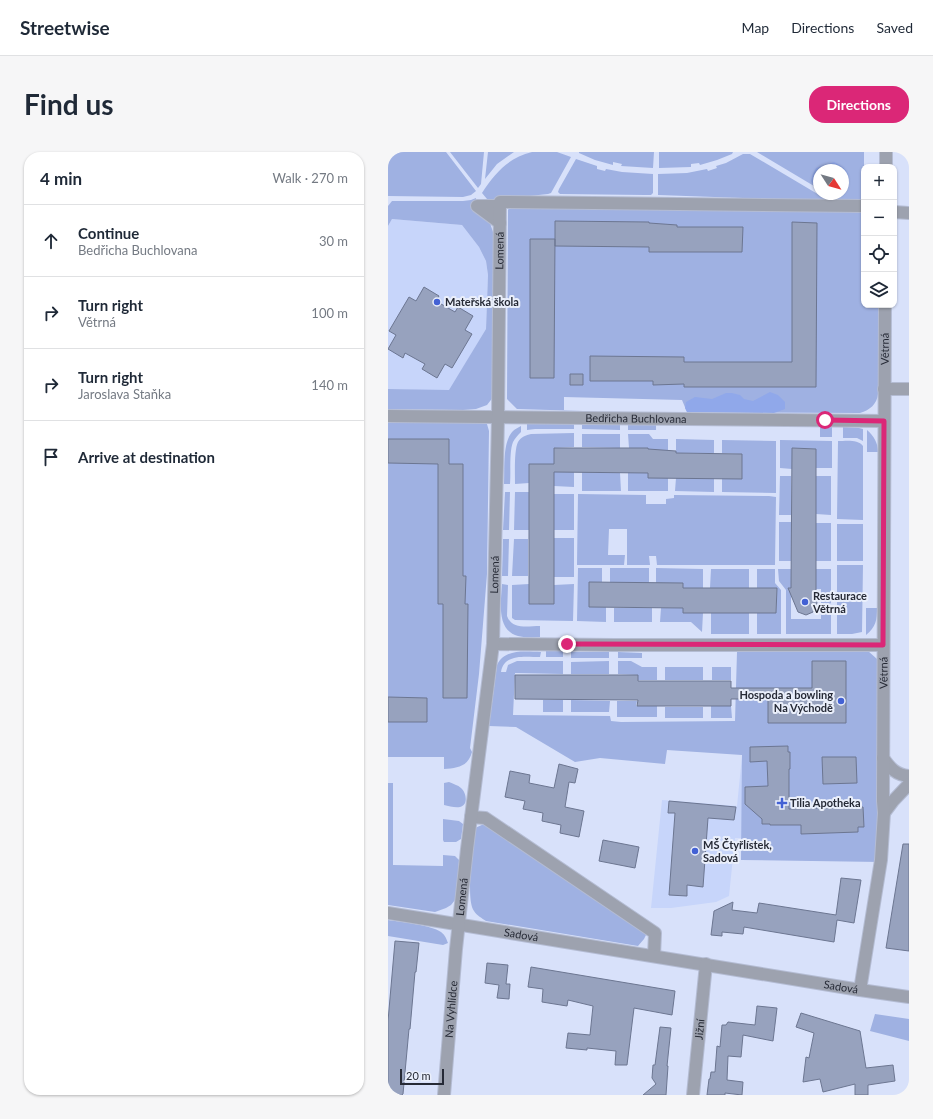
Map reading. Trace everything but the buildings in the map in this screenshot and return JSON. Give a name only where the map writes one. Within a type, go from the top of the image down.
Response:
[{"type":"street","points":[[886,152],[886,164]]},
{"type":"street","name":"Lomená","points":[[459,924],[493,644],[498,417],[500,202],[861,206]]},
{"type":"street","name":"Lomená","points":[[500,206],[477,206],[500,223]]},
{"type":"street","points":[[897,212],[909,213]]},
{"type":"street","name":"Větrná","points":[[860,990],[881,860],[884,813],[883,645],[885,308]]},
{"type":"street","points":[[884,389],[909,389]]},
{"type":"street","name":"Bedřicha Buchlovana","points":[[388,416],[884,421]]},
{"type":"street","points":[[493,644],[883,645]]},
{"type":"street","points":[[883,758],[898,774],[909,776]]},
{"type":"street","points":[[884,813],[909,784]]},
{"type":"street","points":[[471,817],[485,818],[655,933],[654,956]]},
{"type":"street","name":"Sadová","points":[[388,913],[909,997]]},
{"type":"street","name":"Na Vyhlídce","points":[[444,1095],[459,924]]},
{"type":"street","name":"Jižní","points":[[694,1095],[706,964]]},
{"type":"shaded area","points":[[388,152],[446,152],[476,191],[471,195],[463,197],[388,196]]},
{"type":"shaded area","points":[[450,152],[484,152],[481,184],[478,188]]},
{"type":"shaded area","points":[[488,152],[514,152],[497,164],[485,179]]},
{"type":"shaded area","points":[[532,152],[557,152],[571,157],[551,193],[500,199],[487,199],[482,193],[497,173],[509,162]]},
{"type":"shaded area","points":[[579,152],[654,152],[653,168],[621,166],[622,164],[613,162],[613,165],[595,160]]},
{"type":"shaded area","points":[[659,152],[733,152],[732,154],[717,160],[700,165],[699,163],[691,164],[691,167],[659,168]]},
{"type":"shaded area","points":[[757,152],[864,152],[864,164],[861,164],[861,201],[838,200],[849,200],[849,164],[813,164],[813,185]]},
{"type":"shaded area","points":[[743,154],[750,154],[813,191],[813,200],[828,201],[658,195],[658,174],[687,173],[707,169],[708,171],[717,168],[716,166],[726,163]]},
{"type":"shaded area","points":[[576,159],[597,166],[597,169],[605,171],[606,169],[622,172],[653,174],[653,193],[651,195],[560,194],[558,192],[559,189]]},
{"type":"shaded area","points":[[813,174],[813,184],[811,181]]},
{"type":"shaded area","points":[[476,198],[477,211],[490,223],[493,232],[494,396],[487,405],[476,409],[388,409],[388,389],[449,390],[486,329],[488,275],[486,261],[479,247],[462,225],[392,219],[388,226],[388,206],[392,201],[463,201]]},
{"type":"shaded area","points":[[512,202],[861,210],[861,308],[878,308],[878,394],[875,404],[860,413],[687,412],[682,400],[564,397],[564,410],[583,411],[517,409],[507,399],[508,210]]},
{"type":"shaded area","name":"Mateřská škola","points":[[392,219],[462,225],[479,247],[486,261],[488,275],[486,329],[449,391],[388,389],[388,226]]},
{"type":"shaded area","points":[[770,392],[778,395],[785,402],[785,409],[774,413],[687,412],[685,408],[686,402],[695,397],[712,399],[726,393],[732,393],[740,395],[744,399],[753,401]]},
{"type":"shaded area","points":[[388,416],[485,417],[489,431],[487,574],[479,674],[470,748],[472,752],[465,764],[453,768],[444,769],[444,757],[388,757]]},
{"type":"shaded area","points":[[527,424],[574,424],[574,429],[527,430]]},
{"type":"shaded area","points":[[582,424],[620,424],[620,430],[582,429]]},
{"type":"shaded area","points":[[628,424],[656,424],[656,430],[628,430]]},
{"type":"shaded area","points":[[521,426],[521,432],[513,442],[512,446],[510,484],[504,484],[507,442],[513,431]]},
{"type":"shaded area","points":[[820,426],[832,427],[832,437],[820,437]]},
{"type":"shaded area","points":[[843,427],[863,429],[863,441],[857,438],[843,438]]},
{"type":"shaded area","points":[[867,430],[875,440],[878,452],[867,452]]},
{"type":"shaded area","points":[[574,433],[574,447],[554,448],[554,464],[529,464],[529,483],[515,484],[516,450],[518,442],[521,439],[531,434]]},
{"type":"shaded area","points":[[582,434],[620,434],[620,448],[582,447]]},
{"type":"shaded area","points":[[628,434],[649,434],[653,439],[668,439],[668,453],[648,453],[648,448],[629,448]]},
{"type":"shaded area","points":[[676,439],[714,440],[714,453],[676,453]]},
{"type":"shaded area","points":[[722,440],[776,441],[776,493],[722,492],[722,478],[742,478],[742,454],[722,453]]},
{"type":"shaded area","points":[[780,440],[832,441],[832,468],[816,468],[816,449],[792,448],[792,469],[780,468]]},
{"type":"shaded area","points":[[838,441],[855,441],[863,446],[863,520],[837,519]]},
{"type":"shaded area","points":[[554,472],[574,472],[574,487],[554,486]]},
{"type":"shaded area","points":[[582,472],[620,473],[621,491],[582,491]]},
{"type":"shaded area","points":[[628,472],[648,473],[668,478],[668,491],[628,491]]},
{"type":"shaded area","points":[[780,476],[791,476],[791,515],[779,515]]},
{"type":"shaded area","points":[[816,476],[831,476],[831,515],[816,514]]},
{"type":"shaded area","points":[[676,478],[714,478],[714,492],[675,491]]},
{"type":"shaded area","points":[[505,492],[510,492],[509,530],[503,530]]},
{"type":"shaded area","points":[[515,492],[529,492],[529,530],[514,530]]},
{"type":"shaded area","points":[[554,494],[574,494],[574,530],[554,530]]},
{"type":"shaded area","points":[[578,494],[646,495],[646,504],[666,504],[666,499],[674,498],[674,495],[776,497],[775,565],[657,565],[656,556],[649,556],[650,565],[627,565],[627,529],[609,529],[608,555],[625,555],[624,565],[577,565]]},
{"type":"shaded area","points":[[779,522],[791,522],[791,561],[779,561]]},
{"type":"shaded area","points":[[816,523],[831,523],[831,561],[816,561]]},
{"type":"shaded area","points":[[837,524],[863,524],[863,561],[837,561]]},
{"type":"shaded area","points":[[554,538],[574,538],[574,577],[554,577]]},
{"type":"shaded area","points":[[503,539],[509,539],[508,576],[502,576]]},
{"type":"shaded area","points":[[514,539],[528,539],[528,576],[512,576]]},
{"type":"shaded area","points":[[837,565],[863,565],[862,632],[837,634]]},
{"type":"shaded area","points":[[578,568],[602,568],[602,582],[589,583],[589,607],[606,607],[606,622],[577,621]]},
{"type":"shaded area","points":[[610,568],[649,568],[649,583],[610,583]]},
{"type":"shaded area","points":[[656,568],[703,569],[703,588],[683,588],[683,583],[656,583]]},
{"type":"shaded area","points":[[711,569],[749,569],[749,588],[710,588]]},
{"type":"shaded area","points":[[757,569],[775,569],[775,583],[781,590],[781,634],[757,634],[757,613],[776,613],[777,589],[757,588]]},
{"type":"shaded area","points":[[778,569],[791,569],[791,619],[821,619],[821,614],[831,607],[831,634],[786,634],[786,590],[779,581]]},
{"type":"shaded area","points":[[816,569],[831,569],[831,603],[821,610],[821,589],[816,589]]},
{"type":"shaded area","points":[[502,584],[508,585],[507,616],[509,620],[516,625],[526,627],[540,626],[540,637],[518,636],[511,633],[506,628],[501,614]]},
{"type":"shaded area","points":[[529,584],[529,604],[553,604],[554,585],[574,584],[573,621],[515,620],[512,618],[512,585]]},
{"type":"shaded area","points":[[614,608],[652,608],[652,622],[614,622]]},
{"type":"shaded area","points":[[661,608],[683,608],[683,613],[703,613],[702,632],[691,622],[660,622]]},
{"type":"shaded area","points":[[866,608],[877,608],[877,616],[872,629],[866,635]]},
{"type":"shaded area","points":[[711,613],[749,613],[749,634],[711,634]]},
{"type":"shaded area","points":[[546,651],[563,651],[563,657],[546,657]]},
{"type":"shaded area","points":[[868,651],[877,659],[887,836],[880,862],[741,860],[742,755],[667,750],[665,764],[600,758],[575,762],[516,727],[489,726],[497,665],[510,653],[541,652],[540,657],[516,657],[511,659],[506,662],[501,672],[506,672],[508,665],[517,661],[563,661],[563,674],[515,673],[513,715],[610,716],[611,721],[621,722],[735,721],[737,652]]},
{"type":"shaded area","points":[[571,652],[609,652],[609,658],[571,658]]},
{"type":"shaded area","points":[[618,652],[642,653],[642,658],[618,658]]},
{"type":"shaded area","points":[[609,661],[609,674],[571,674],[571,662]]},
{"type":"shaded area","points":[[618,661],[631,661],[642,667],[657,667],[657,680],[638,680],[638,675],[618,674]]},
{"type":"shaded area","points":[[665,667],[703,667],[703,680],[665,680]]},
{"type":"shaded area","points":[[712,667],[731,667],[731,680],[712,680]]},
{"type":"shaded area","points":[[543,700],[563,700],[563,712],[543,712]]},
{"type":"shaded area","points":[[571,700],[610,701],[609,712],[571,712]]},
{"type":"shaded area","points":[[617,701],[637,701],[636,706],[657,706],[657,717],[617,717]]},
{"type":"shaded area","points":[[711,706],[731,706],[732,718],[711,718]]},
{"type":"shaded area","points":[[665,707],[703,707],[703,718],[665,718]]},
{"type":"shaded area","points":[[743,735],[875,839],[735,838],[729,896],[716,902],[671,908],[651,908],[662,800],[737,806]]},
{"type":"shaded area","points":[[449,782],[457,785],[463,790],[466,801],[463,806],[456,807],[444,805],[444,783]]},
{"type":"shaded area","points":[[388,783],[393,783],[393,865],[443,866],[443,855],[455,856],[459,860],[455,900],[446,908],[435,912],[388,905]]},
{"type":"shaded area","points":[[443,819],[459,821],[463,824],[461,839],[456,842],[444,842]]},
{"type":"shaded area","points":[[484,824],[644,932],[646,935],[644,939],[638,946],[486,921],[480,917],[471,905],[470,884],[475,828]]},
{"type":"shaded area","points":[[388,920],[430,927],[444,934],[448,943],[443,945],[388,936]]},
{"type":"shaded area","points":[[875,1014],[909,1019],[909,1041],[870,1031]]},
{"type":"place","name":"Mateřská škola","points":[[437,302]]},
{"type":"place","name":"Restaurace Větrná","points":[[805,602]]},
{"type":"place","name":"Hospoda a bowling Na Východě","points":[[841,701]]},
{"type":"place","name":"Tilia Apotheka","points":[[782,803]]},
{"type":"place","name":"MŠ Čtyřlístek, Sadová","points":[[695,851]]},
{"type":"route","points":[[567,644],[883,645],[884,421],[825,420]]}]
